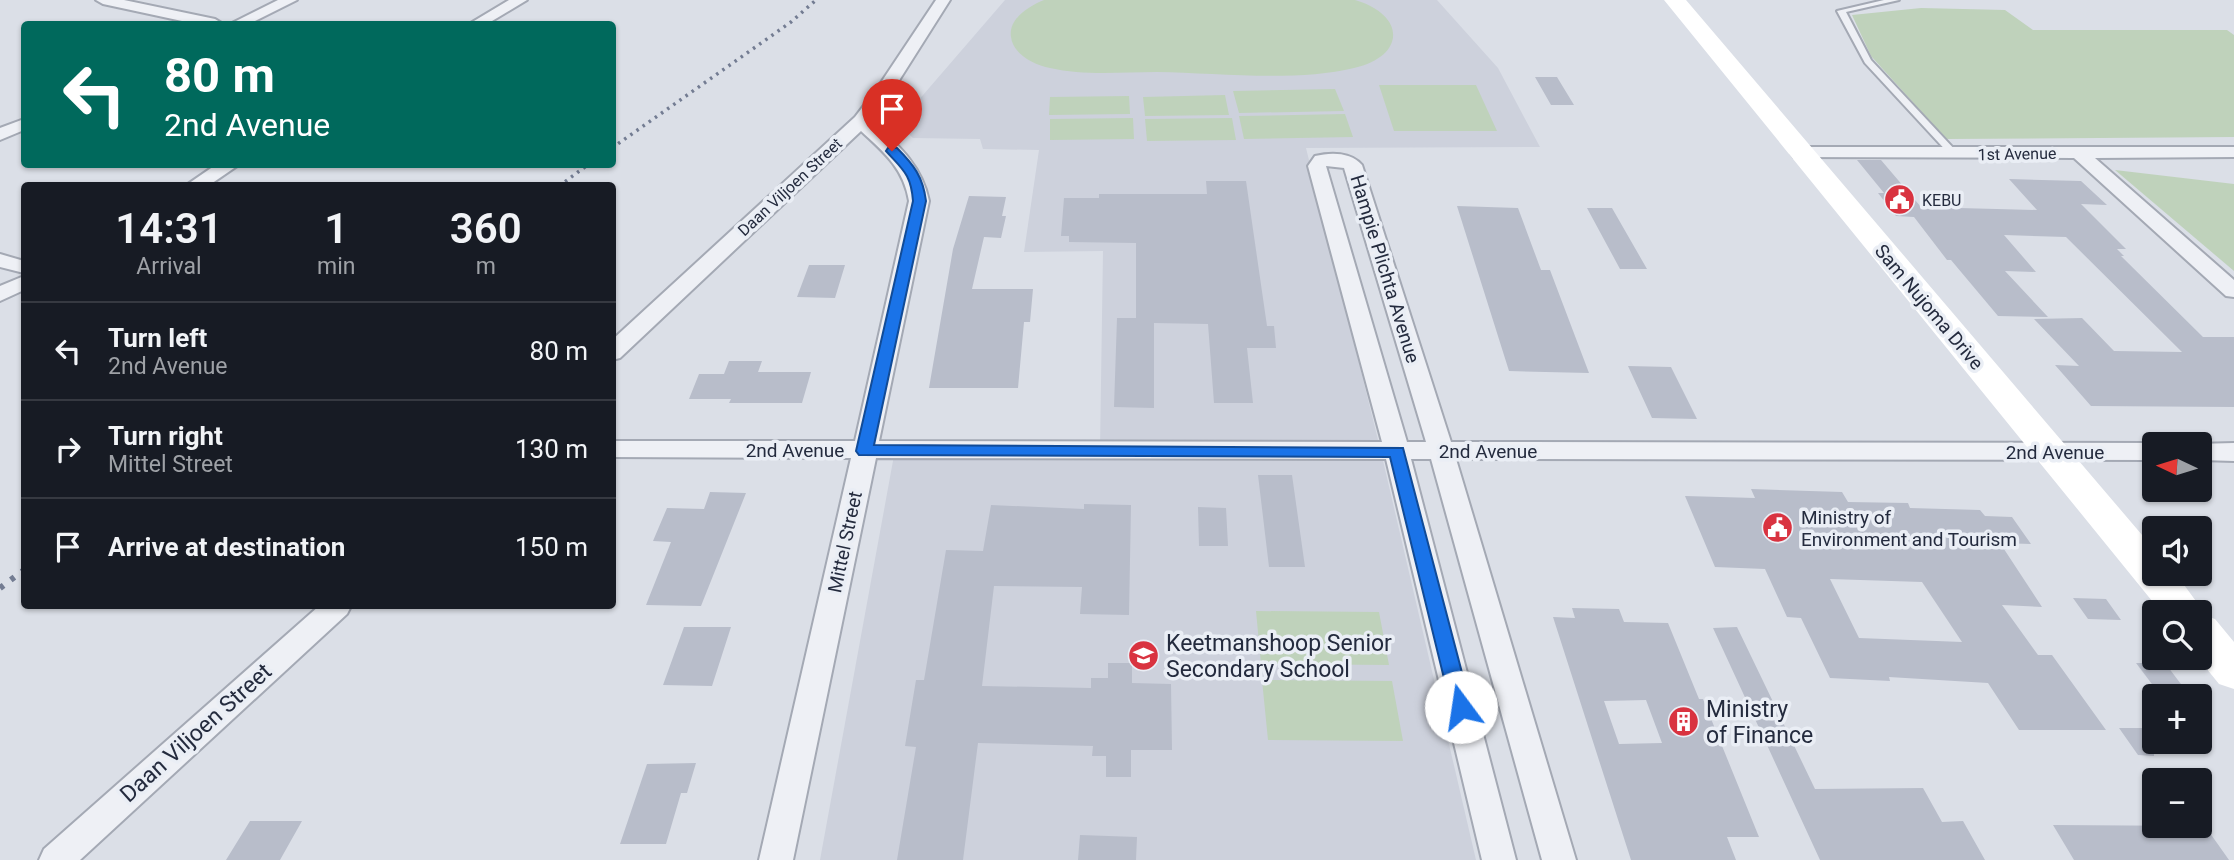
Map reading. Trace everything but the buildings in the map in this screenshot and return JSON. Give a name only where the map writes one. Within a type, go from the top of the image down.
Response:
[{"type":"main road","name":"Sam Nujoma Drive","points":[[1675,0],[2174,600]]},
{"type":"main road","points":[[2212,645],[2234,672]]},
{"type":"street","points":[[103,0],[201,21]]},
{"type":"street","points":[[244,21],[290,0]]},
{"type":"street","points":[[482,21],[520,0]]},
{"type":"street","name":"Daan Viljoen Street","points":[[616,349],[861,121],[885,90],[943,0]]},
{"type":"street","name":"Mittel Street","points":[[776,860],[919,201],[918,183],[908,166],[861,121]]},
{"type":"street","points":[[0,135],[21,125]]},
{"type":"street","name":"1st Avenue","points":[[1800,153],[2234,152]]},
{"type":"street","points":[[2079,153],[2234,291]]},
{"type":"street","name":"Hampie Plichta Avenue","points":[[1499,860],[1397,452],[1317,166],[1322,160],[1346,160],[1353,165],[1441,451],[1559,860]]},
{"type":"street","points":[[201,182],[224,168]]},
{"type":"street","points":[[0,260],[21,266]]},
{"type":"street","points":[[0,295],[21,284]]},
{"type":"street","name":"2nd Avenue","points":[[616,449],[2142,452]]},
{"type":"street","points":[[2212,452],[2234,452]]},
{"type":"street","name":"Daan Viljoen Street","points":[[56,860],[334,609]]},
{"type":"lane","points":[[1895,0],[1841,11],[1868,61],[1954,154]]},
{"type":"shaded area","points":[[1005,0],[1437,0],[1498,68],[1540,147],[1306,148],[1381,452],[1476,860],[820,860],[895,450],[1100,449],[1103,251],[1024,252],[1039,150],[983,149],[980,139],[913,138],[898,124]]},
{"type":"green space","points":[[1044,0],[1355,0],[1384,15],[1391,25],[1393,35],[1391,45],[1371,62],[1354,68],[1308,75],[1076,72],[1037,64],[1025,58],[1013,43],[1011,30],[1016,19]]},
{"type":"green space","points":[[1921,8],[2005,10],[2033,30],[2227,30],[2234,35],[2234,137],[1946,139],[1871,56],[1852,15]]},
{"type":"green space","points":[[1379,85],[1476,85],[1497,131],[1394,131]]},
{"type":"green space","points":[[1335,89],[1344,111],[1239,113],[1233,91]]},
{"type":"green space","points":[[1225,95],[1229,115],[1145,116],[1143,97]]},
{"type":"green space","points":[[1129,96],[1130,114],[1049,115],[1050,97]]},
{"type":"green space","points":[[1345,114],[1353,137],[1244,139],[1239,116]]},
{"type":"green space","points":[[1133,118],[1134,139],[1050,140],[1050,119]]},
{"type":"green space","points":[[1232,118],[1236,140],[1147,141],[1145,119]]},
{"type":"green space","points":[[2115,170],[2234,184],[2234,271]]},
{"type":"green space","points":[[1256,611],[1379,612],[1389,665],[1261,664]]},
{"type":"green space","points":[[1262,680],[1392,681],[1403,741],[1268,740]]},
{"type":"railway","points":[[616,145],[791,22],[816,0]]},
{"type":"railway","points":[[564,182],[584,168]]},
{"type":"railway","points":[[0,588],[21,572]]},
{"type":"place","name":"KEBU","points":[[1899,200]]},
{"type":"place","name":"Ministry of Environment and Tourism","points":[[1778,528]]},
{"type":"place","name":"Keetmanshoop Senior Secondary School","points":[[1143,656]]},
{"type":"place","name":"Ministry of Finance","points":[[1683,722]]},
{"type":"route","points":[[892,151],[908,166],[918,183],[919,201],[864,451],[1397,452],[1461,707]]}]
